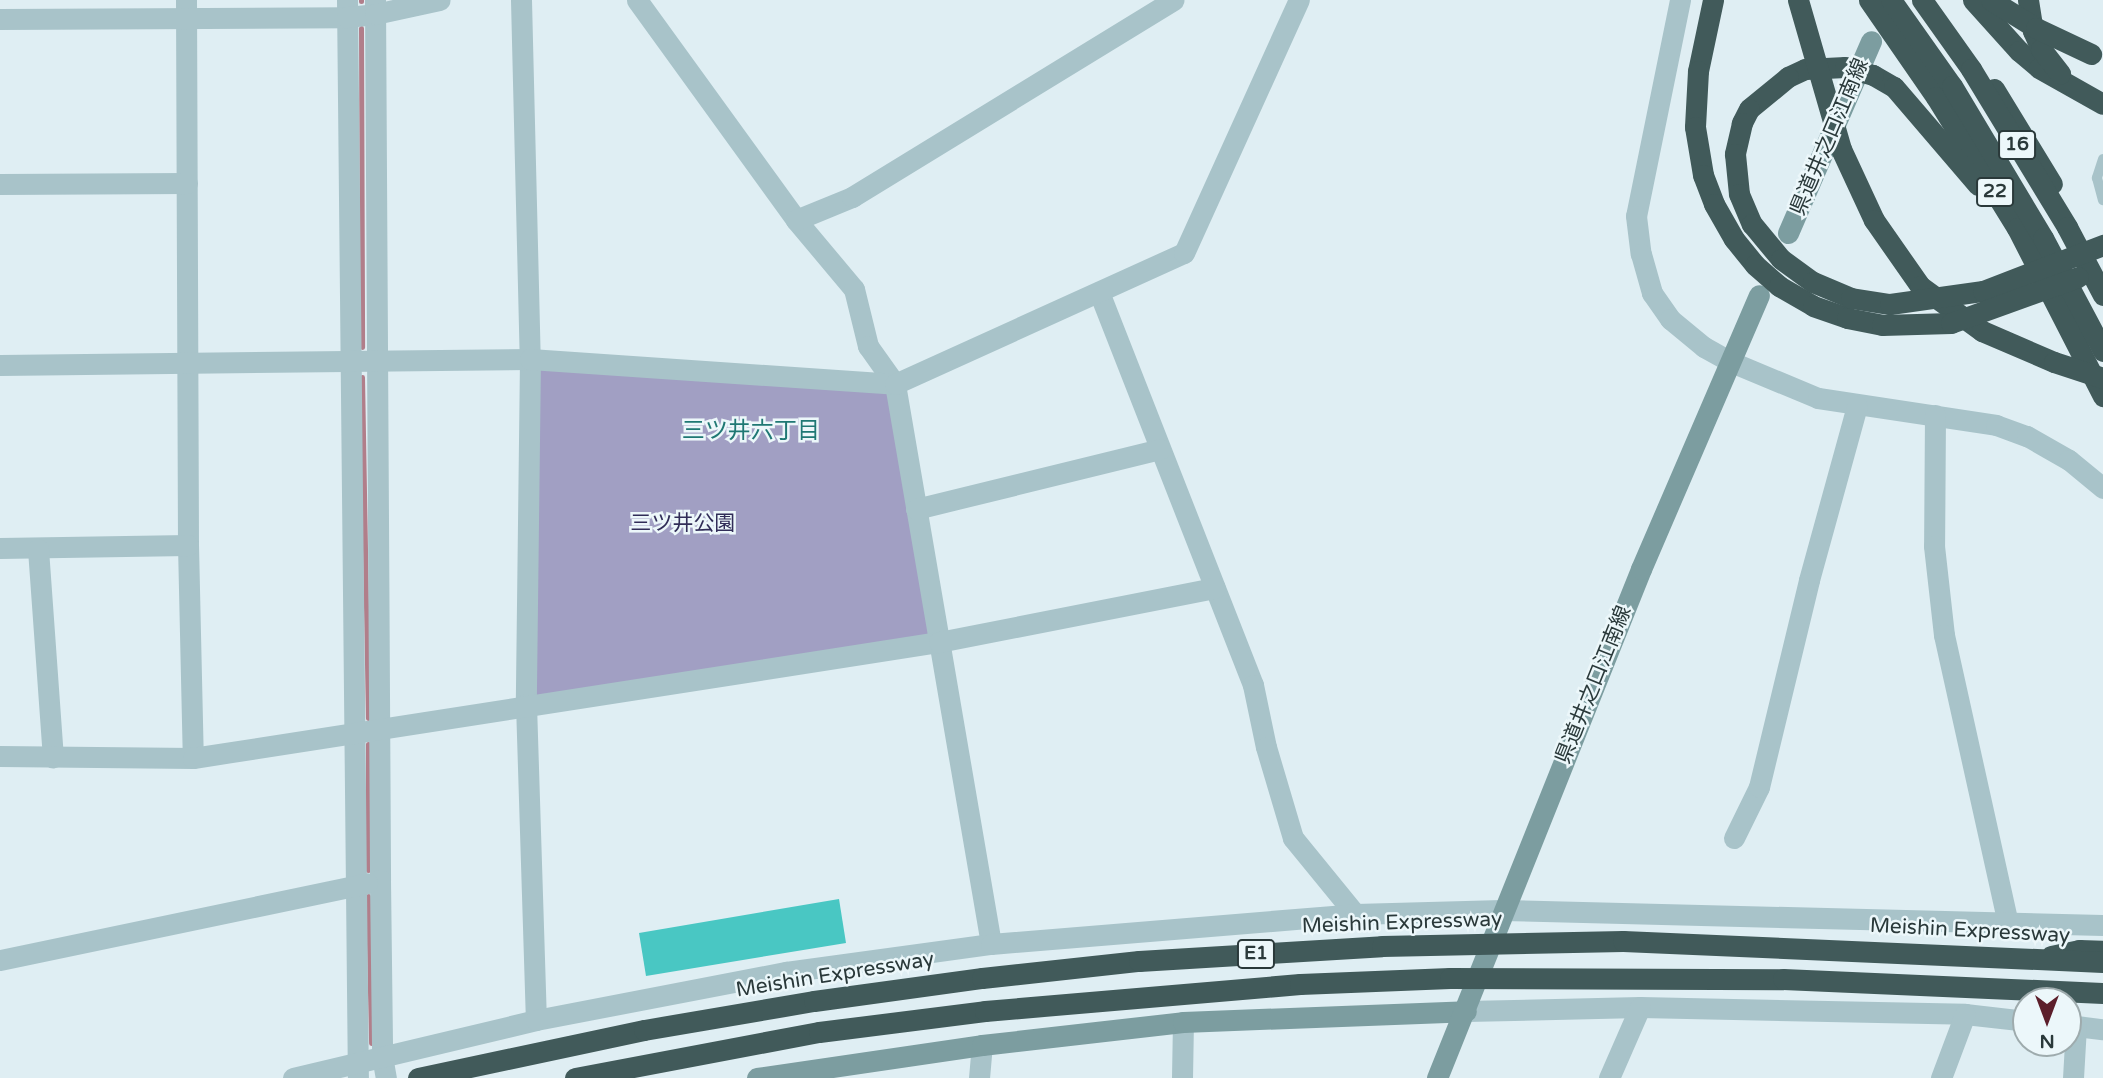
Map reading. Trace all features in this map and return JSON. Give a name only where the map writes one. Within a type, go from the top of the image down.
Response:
[{"type":"highway","points":[[1713,0],[1698,71],[1695,127],[1703,175],[1714,204],[1734,239],[1755,265],[1779,286],[1812,306],[1847,318],[1882,325],[1951,323],[2103,267]]},
{"type":"highway","points":[[1798,0],[1841,149],[1874,220],[1920,286],[1982,331],[2054,362],[2103,378]]},
{"type":"highway","name":"22","points":[[1869,0],[1936,97],[2017,228],[2103,396]]},
{"type":"highway","name":"16","points":[[1891,0],[1952,86],[2043,238],[2103,351]]},
{"type":"highway","name":"16","points":[[1922,0],[1971,69],[2067,227],[2103,295]]},
{"type":"highway","name":"22","points":[[1934,0],[2023,133],[2103,274]]},
{"type":"highway","points":[[1973,0],[2019,51],[2039,68],[2103,104]]},
{"type":"highway","points":[[1992,0],[2036,29],[2097,57]]},
{"type":"highway","points":[[2030,3],[2033,31],[2041,50],[2079,92]]},
{"type":"highway","points":[[2017,228],[1894,87],[1873,75],[1845,67],[1805,69],[1773,86],[1755,103],[1742,123],[1737,138],[1736,182],[1752,224],[1782,259],[1825,287],[1851,298],[1890,304],[1983,291],[2103,245]]},
{"type":"highway","name":"Meishin Expressway","points":[[418,1078],[644,1030],[814,1001],[982,978],[1139,961],[1382,946],[1623,942],[2103,962]]},
{"type":"highway","points":[[2046,958],[2079,950],[2103,951]]},
{"type":"highway","name":"E1","points":[[575,1078],[819,1032],[971,1012],[1147,994],[1300,984],[1450,978],[1783,979],[2103,993]]},
{"type":"main road","name":"県道井之口江南線","points":[[1788,233],[1871,41]]},
{"type":"main road","name":"県道井之口江南線","points":[[1437,1078],[1466,1011],[1502,911],[1729,361],[1759,295]]},
{"type":"main road","points":[[757,1078],[815,1073],[982,1045],[1184,1022],[1466,1011]]},
{"type":"street","points":[[0,19],[186,8],[375,7],[439,0]]},
{"type":"street","points":[[522,0],[530,359],[526,704],[536,1020]]},
{"type":"street","points":[[637,0],[796,220],[853,289],[869,346],[895,384],[991,944]]},
{"type":"street","points":[[796,220],[852,197],[1173,0]]},
{"type":"street","points":[[0,365],[530,359],[895,384],[1184,253],[1298,0]]},
{"type":"street","points":[[1681,0],[1636,216],[1640,254],[1652,293],[1670,319],[1704,347],[1729,361],[1818,398],[1996,425],[2027,436],[2069,460],[2103,488]]},
{"type":"street","points":[[375,7],[380,880],[382,1056],[386,1078]]},
{"type":"street","points":[[186,8],[188,545],[193,758]]},
{"type":"street","points":[[347,8],[357,1070]]},
{"type":"street","points":[[0,184],[187,183]]},
{"type":"street","points":[[1099,292],[1253,685],[1266,747],[1293,838],[1355,914]]},
{"type":"street","points":[[1734,838],[1759,787],[1809,580],[1857,406]]},
{"type":"street","points":[[1935,415],[1934,546],[1944,635],[2008,924]]},
{"type":"street","points":[[916,509],[1160,449]]},
{"type":"street","points":[[0,548],[188,545]]},
{"type":"street","points":[[38,548],[53,757]]},
{"type":"street","points":[[0,756],[193,758],[526,704],[939,642],[1215,588]]},
{"type":"street","points":[[0,960],[380,880]]},
{"type":"street","points":[[293,1078],[357,1070],[382,1056],[536,1020],[786,972],[991,944],[1355,914],[1502,911],[2103,925]]},
{"type":"street","points":[[1609,1078],[1640,1007]]},
{"type":"street","points":[[1466,1011],[1640,1007],[1965,1014],[2012,1019]]},
{"type":"street","points":[[1941,1078],[1965,1014]]},
{"type":"street","points":[[1182,1078],[1184,1022]]},
{"type":"street","points":[[2082,1027],[2103,1028]]},
{"type":"street","points":[[979,1078],[982,1045]]},
{"type":"street","points":[[2073,1057],[2073,1078]]},
{"type":"lane","points":[[2103,159],[2096,185],[2103,200]]},
{"type":"green space","name":"三ツ井公園","points":[[530,359],[895,384],[939,642],[526,704]]},
{"type":"building","points":[[839,899],[846,943],[646,976],[639,933]]},
{"type":"waterway","points":[[361,28],[362,347]]},
{"type":"waterway","points":[[362,377],[368,718]]},
{"type":"waterway","points":[[368,744],[368,870]]},
{"type":"waterway","points":[[368,896],[371,1043]]},
{"type":"district","name":"三ツ井六丁目","points":[[751,431]]}]
